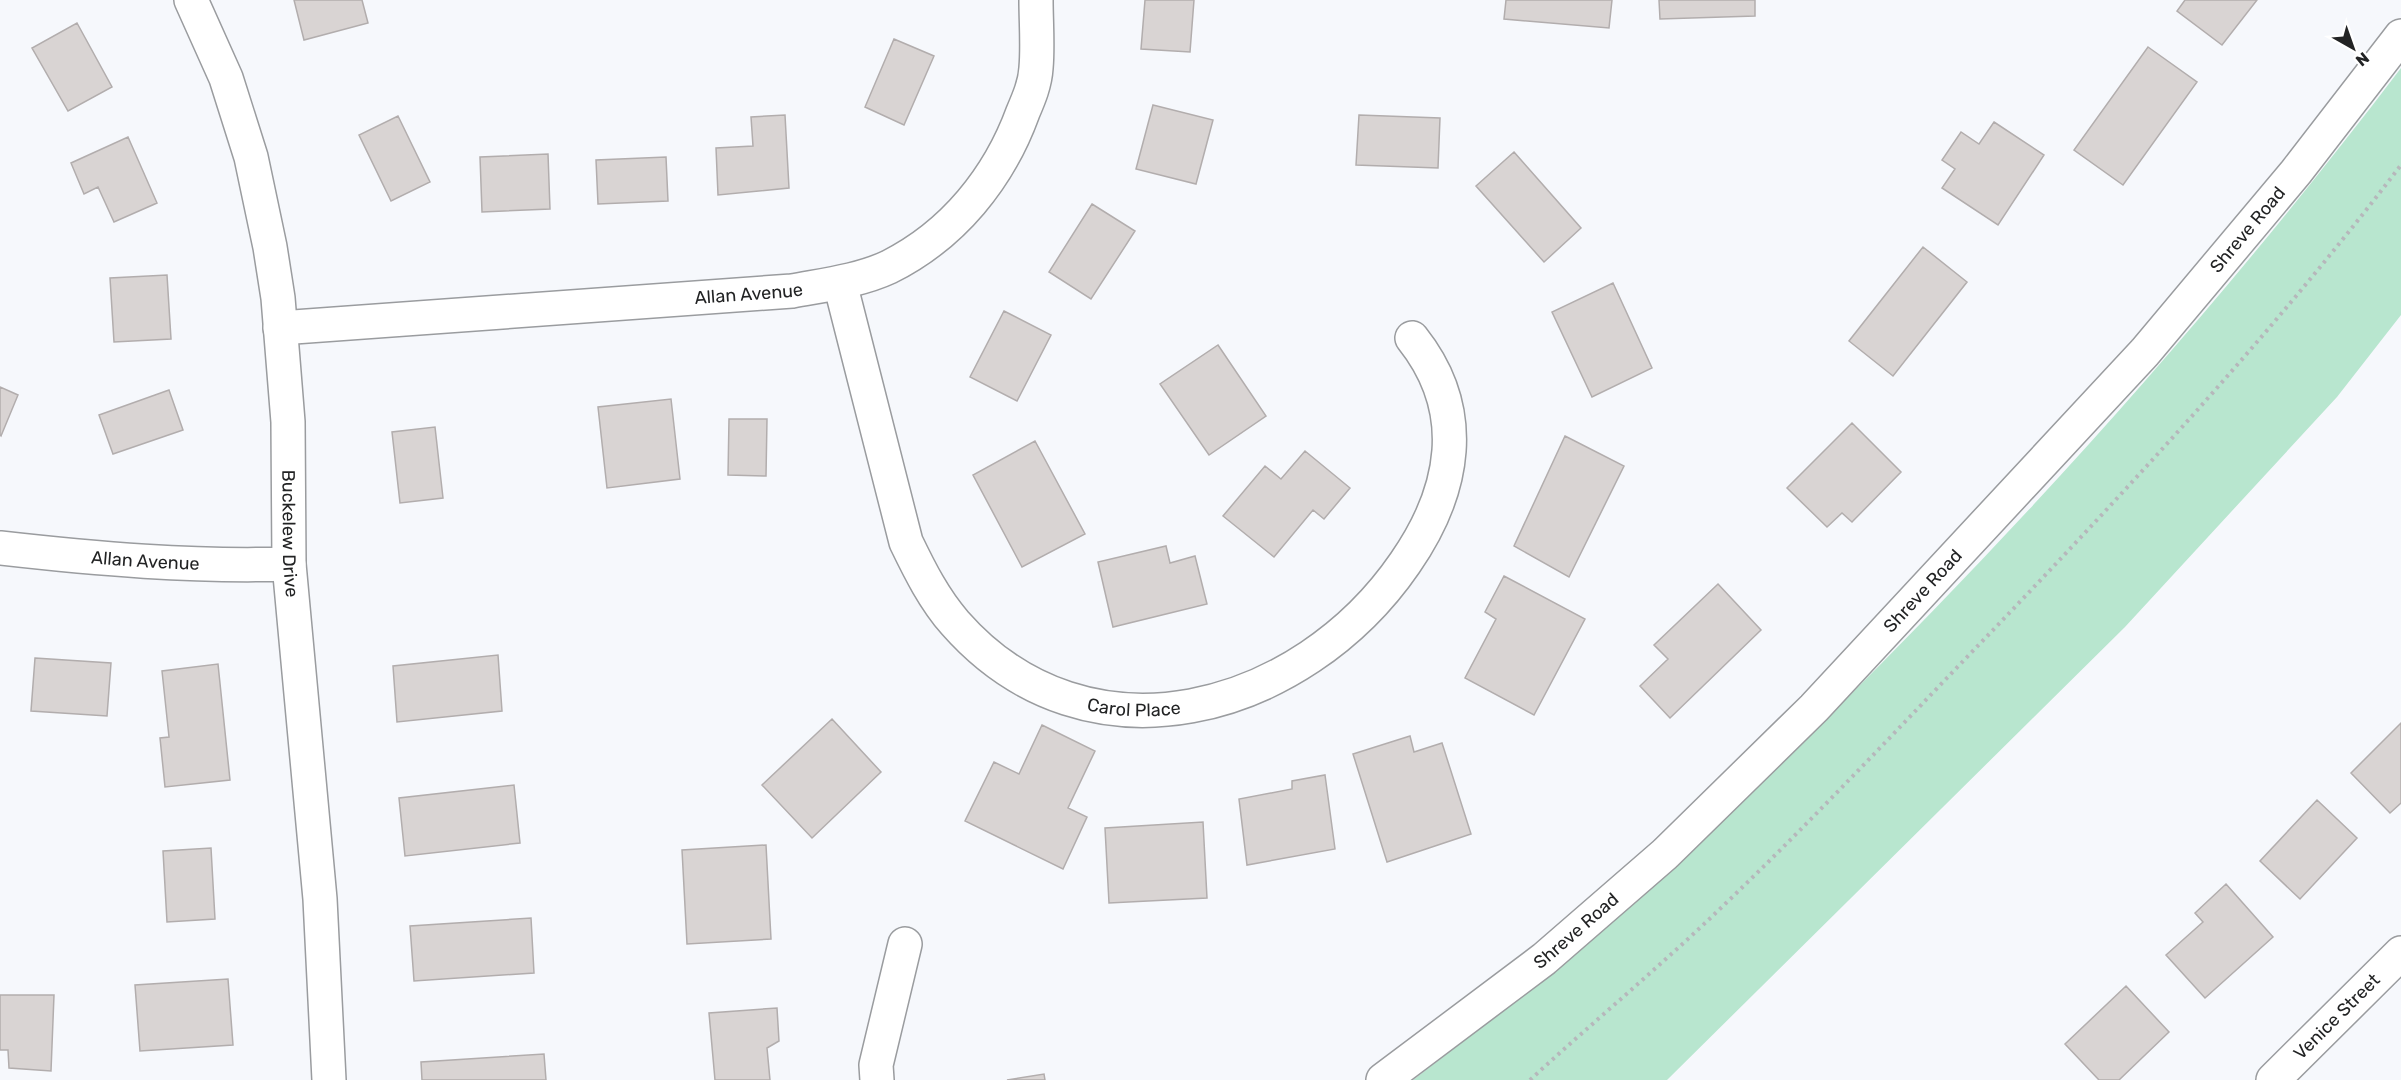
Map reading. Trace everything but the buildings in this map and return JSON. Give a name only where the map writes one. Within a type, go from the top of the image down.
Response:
[{"type":"street","name":"Buckelew Drive","points":[[191,0],[226,78],[251,157],[270,247],[288,422],[290,564],[320,899],[329,1080]]},
{"type":"street","name":"Allan Avenue","points":[[280,328],[792,291],[840,283],[887,268],[908,256],[950,225],[984,187],[1012,143],[1033,87],[1036,69],[1036,0]]},
{"type":"street","name":"Shreve Road","points":[[1383,1080],[1553,951],[1665,854],[1814,708],[2145,352],[2296,172],[2401,36]]},
{"type":"street","name":"Carol Place","points":[[840,283],[906,542],[925,582],[955,623],[990,656],[1036,686],[1079,702],[1128,710],[1185,708],[1234,696],[1282,676],[1348,630],[1386,591],[1419,543],[1443,494],[1450,458],[1449,421],[1440,384],[1412,338]]},
{"type":"street","name":"Allan Avenue","points":[[0,548],[121,562],[230,566],[290,564]]},
{"type":"street","points":[[877,1080],[876,1065],[905,944]]},
{"type":"street","name":"Venice Street","points":[[2274,1080],[2401,953]]},
{"type":"path","points":[[1530,1080],[1732,898],[1842,788],[2120,497],[2257,345],[2339,247],[2401,165]]},
{"type":"green space","points":[[2401,68],[2401,315],[2337,397],[2125,627],[1667,1080],[1413,1080],[1550,973],[1630,906],[1732,812],[1907,638],[2055,481],[2198,320],[2335,153]]}]
